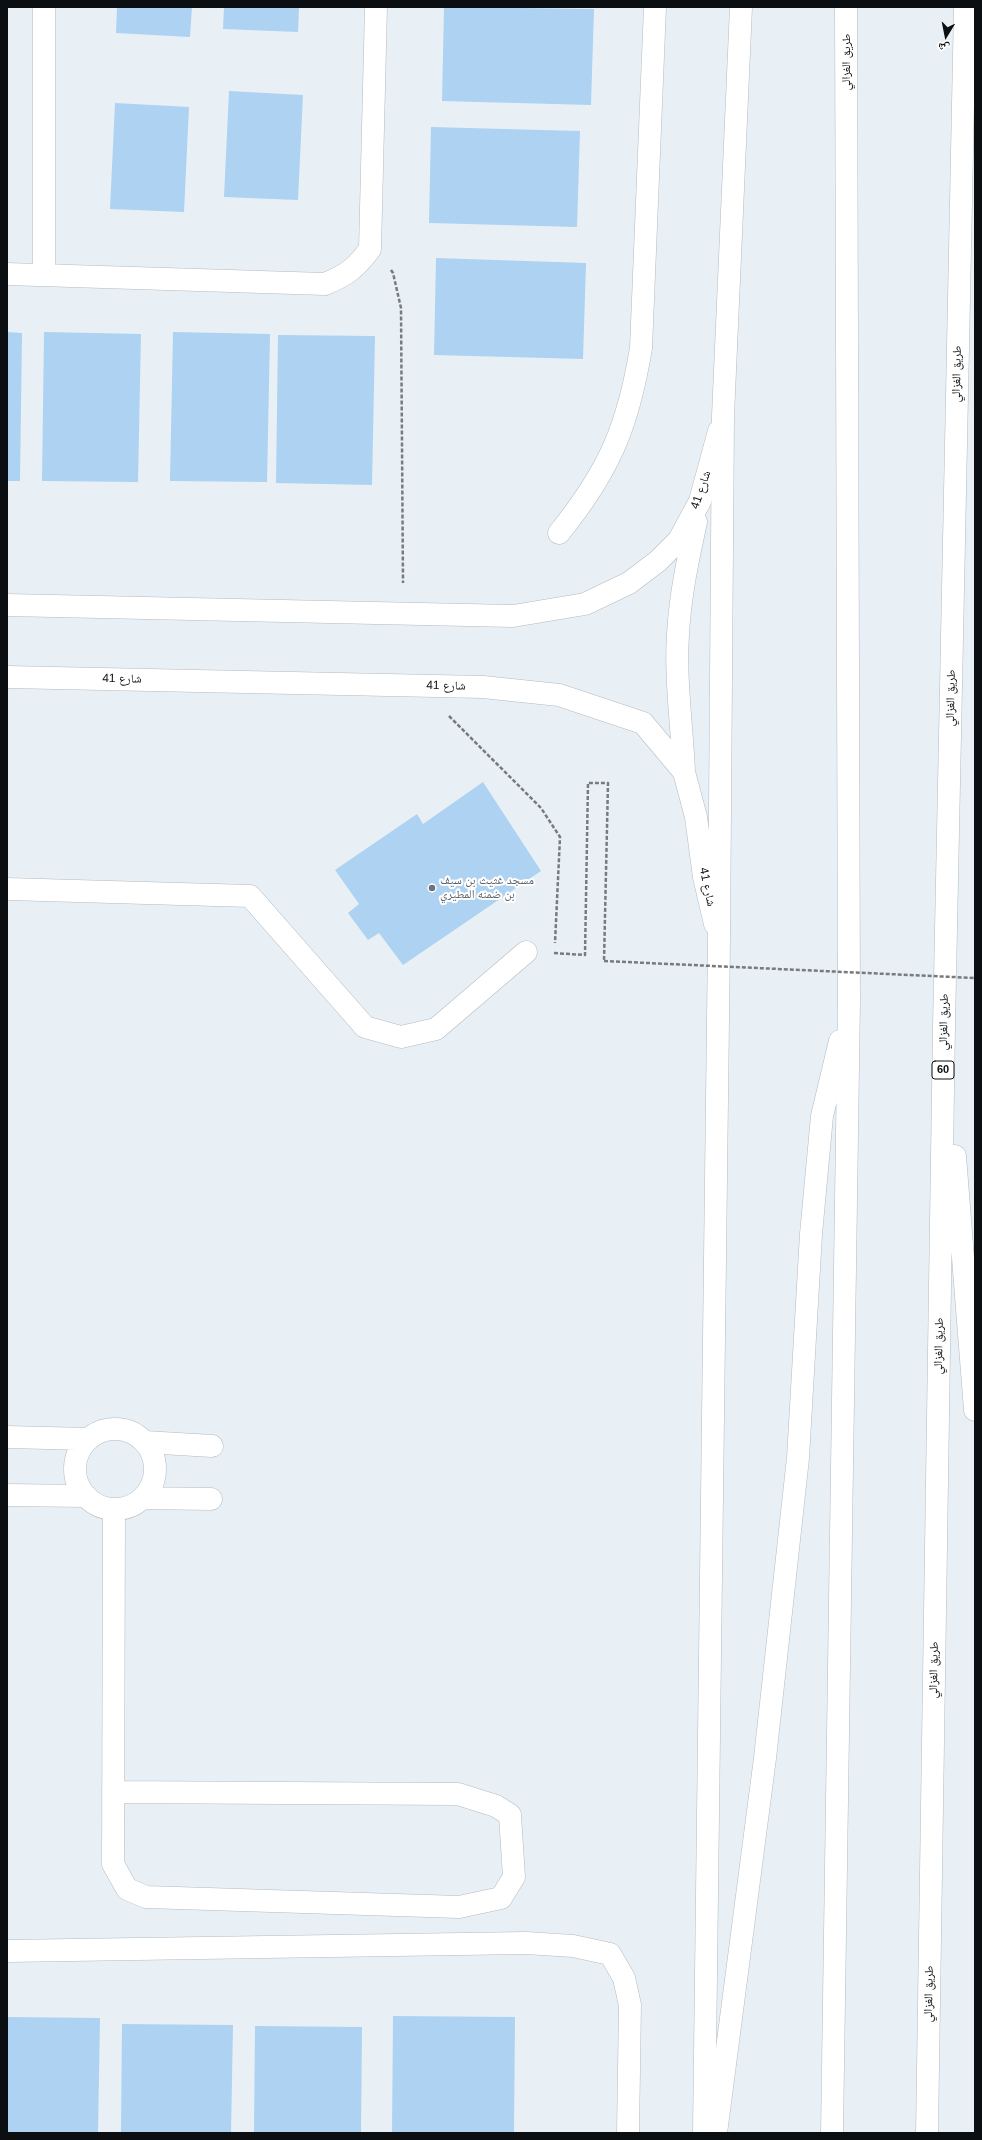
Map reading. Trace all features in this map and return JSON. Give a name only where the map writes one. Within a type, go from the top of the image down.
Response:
[{"type":"main road","points":[[44,7],[44,275]]},
{"type":"main road","points":[[7,274],[325,284],[345,276],[359,264],[370,249],[376,7]]},
{"type":"main road","points":[[559,533],[585,501],[606,466],[623,428],[634,389],[641,348],[655,7]]},
{"type":"main road","points":[[704,2133],[719,940],[723,416],[741,7]]},
{"type":"main road","name":"طريق الغزالي","points":[[832,2133],[849,1001],[846,7]]},
{"type":"main road","name":"طريق الغزالي","points":[[927,2133],[944,1026],[965,7]]},
{"type":"main road","name":"شارع 41","points":[[7,605],[512,616],[585,604],[629,583],[658,561],[679,540],[700,501],[723,416]]},
{"type":"main road","points":[[684,772],[677,660],[678,633],[682,592],[700,501]]},
{"type":"main road","name":"شارع 41","points":[[7,677],[483,687],[559,695],[643,723],[684,772],[696,817],[704,877],[719,940]]},
{"type":"main road","points":[[7,889],[250,896],[365,1027],[401,1037],[436,1030],[526,952]]},
{"type":"main road","points":[[716,2133],[765,1758],[796,1481],[811,1234],[822,1116],[849,1001]]},
{"type":"main road","points":[[944,1026],[975,1410]]},
{"type":"main road","points":[[117,1429],[132,1432],[145,1442],[153,1455],[155,1470],[152,1486],[143,1498],[130,1506],[114,1509],[98,1505],[86,1496],[77,1482],[75,1467],[79,1452],[88,1439],[101,1431],[117,1429]]},
{"type":"main road","points":[[7,1437],[88,1439]]},
{"type":"main road","points":[[145,1442],[212,1446]]},
{"type":"main road","points":[[7,1495],[86,1496]]},
{"type":"main road","points":[[143,1498],[211,1500]]},
{"type":"main road","points":[[113,1792],[458,1794],[496,1806],[510,1815],[514,1877],[501,1898],[459,1908],[146,1897],[127,1889],[113,1864],[113,1792],[114,1509]]},
{"type":"main road","points":[[7,1951],[526,1943],[573,1946],[610,1954],[624,1978],[630,2005],[628,2133]]},
{"type":"path","points":[[370,249],[393,272],[401,308],[404,614]]},
{"type":"path","points":[[444,686],[445,712],[541,808],[560,837],[554,953]]},
{"type":"path","points":[[585,954],[588,783],[608,783],[604,961],[975,978]]},
{"type":"building","points":[[117,7],[192,7],[190,37],[116,33]]},
{"type":"building","points":[[224,7],[299,7],[298,32],[223,29]]},
{"type":"building","points":[[444,7],[594,9],[591,105],[442,101]]},
{"type":"building","points":[[229,91],[303,95],[298,200],[224,197]]},
{"type":"building","points":[[115,103],[189,107],[184,212],[110,209]]},
{"type":"building","points":[[431,127],[580,131],[577,227],[429,223]]},
{"type":"building","points":[[436,258],[586,263],[583,359],[434,355]]},
{"type":"building","points":[[7,332],[22,333],[20,481],[7,481]]},
{"type":"building","points":[[44,332],[141,334],[138,482],[42,481]]},
{"type":"building","points":[[173,332],[270,334],[267,482],[170,481]]},
{"type":"building","points":[[278,335],[375,336],[372,485],[276,483]]},
{"type":"building","name":"مسجد غثيث بن سيف بن ضمنه المطيري","points":[[483,782],[541,871],[403,965],[379,933],[368,940],[348,913],[359,904],[335,870],[417,814],[423,824]]},
{"type":"building","points":[[393,2016],[515,2017],[514,2133],[392,2132]]},
{"type":"building","points":[[7,2017],[100,2018],[98,2133],[7,2132]]},
{"type":"building","points":[[122,2024],[233,2025],[231,2133],[121,2133]]},
{"type":"building","points":[[255,2026],[362,2027],[361,2133],[254,2133]]},
{"type":"place","name":"مسجد غثيث بن سيف بن ضمنه المطيري","points":[[432,888]]}]
